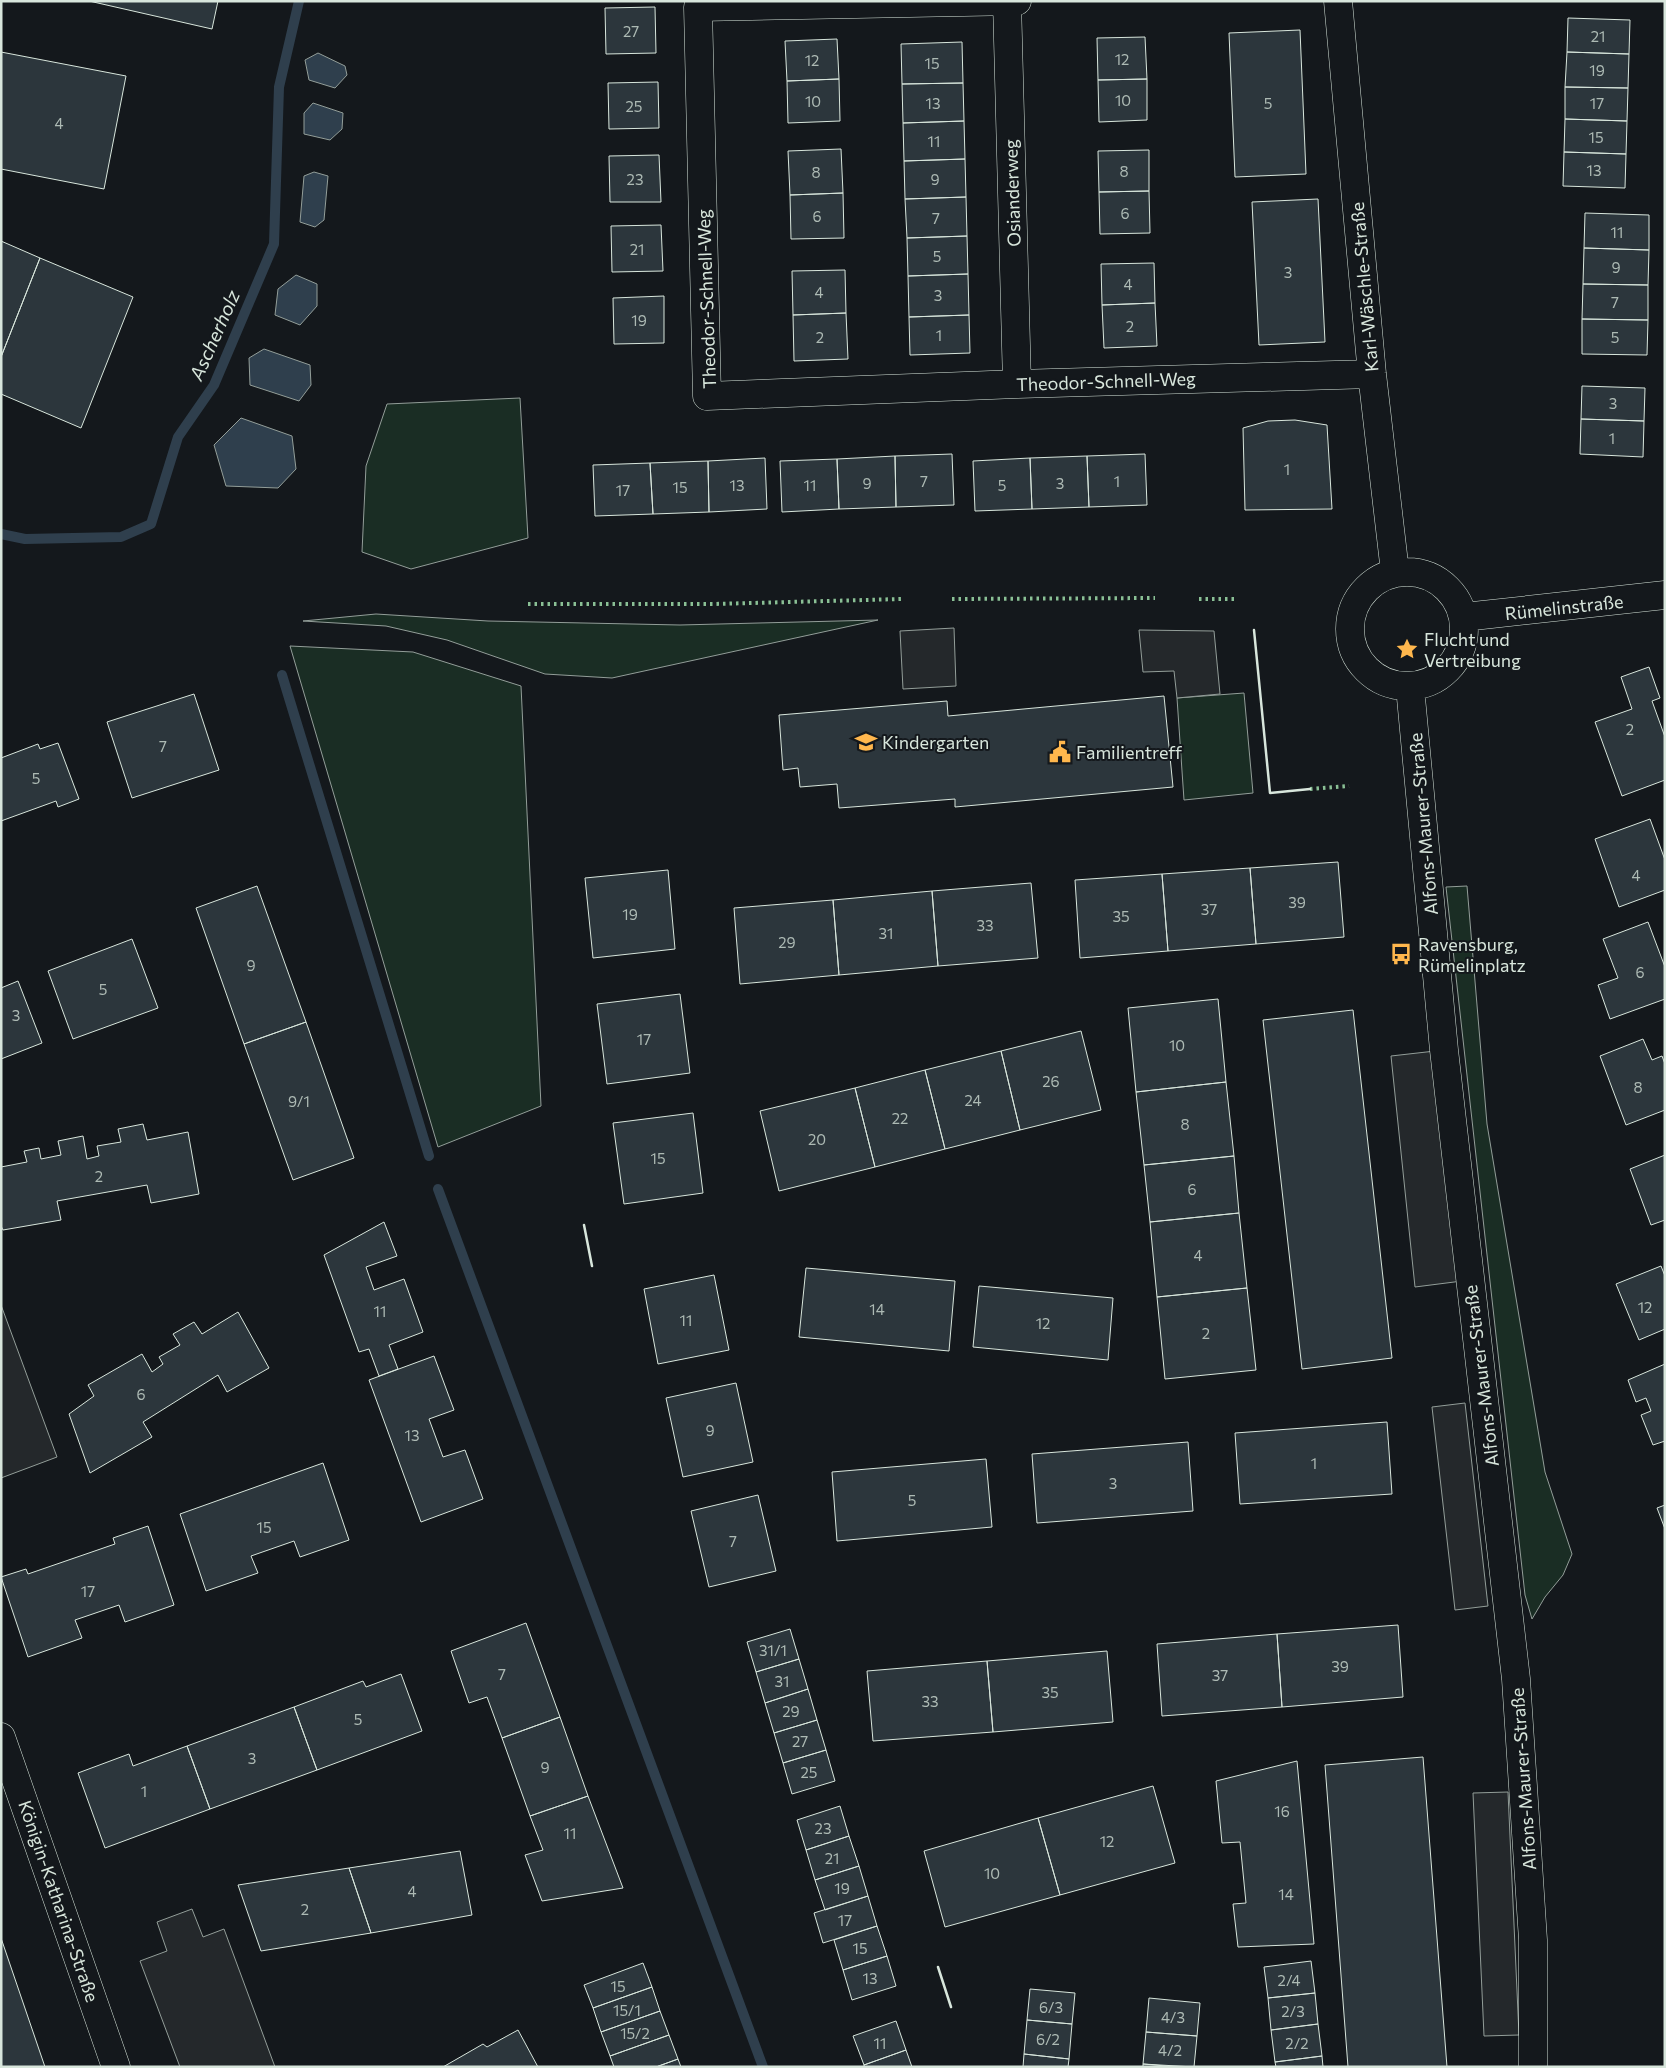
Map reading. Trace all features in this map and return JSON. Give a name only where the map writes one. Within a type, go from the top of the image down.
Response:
[{"type":"street","name":"Osianderweg","points":[[1007,1],[1017,384]]},
{"type":"street","name":"Theodor-Schnell-Weg","points":[[1017,1],[698,7],[707,396],[1017,384],[1372,374]]},
{"type":"street","name":"Karl-Wäschle-Straße","points":[[1338,1],[1372,374],[1395,572]]},
{"type":"street","points":[[1410,571],[1425,574],[1439,580],[1450,590],[1458,602],[1464,617],[1464,635],[1460,652],[1450,667],[1438,677],[1425,684],[1410,686],[1393,685],[1377,678],[1363,666],[1354,651],[1350,634],[1351,616],[1356,602],[1364,590],[1378,578],[1395,572],[1410,571]]},
{"type":"street","name":"Rümelinstraße","points":[[1464,617],[1665,595]]},
{"type":"street","name":"Alfons-Maurer-Straße","points":[[1410,686],[1444,1050],[1516,1679],[1533,1940],[1533,2067]]},
{"type":"street","name":"Königin-Katharina-Straße","points":[[1,1736],[116,2067]]},
{"type":"green space","points":[[520,398],[528,538],[411,569],[362,552],[366,466],[387,404]]},
{"type":"green space","points":[[376,614],[488,621],[680,625],[878,620],[612,678],[545,674],[447,640],[386,626],[303,621]]},
{"type":"green space","points":[[290,646],[413,652],[521,686],[541,1106],[438,1147]]},
{"type":"green space","points":[[1244,693],[1253,793],[1184,800],[1177,698]]},
{"type":"green space","points":[[1467,886],[1487,1124],[1545,1472],[1572,1554],[1563,1575],[1545,1597],[1532,1619],[1525,1595],[1446,887]]},
{"type":"shaded area","points":[[954,628],[956,686],[903,689],[900,631]]},
{"type":"shaded area","points":[[1139,630],[1214,631],[1220,694],[1177,698],[1174,671],[1143,672]]},
{"type":"shaded area","points":[[1444,1050],[1470,1280],[1415,1287],[1391,1056]]},
{"type":"shaded area","points":[[1,1305],[57,1457],[1,1478]]},
{"type":"shaded area","points":[[1465,1403],[1488,1606],[1455,1610],[1432,1407]]},
{"type":"shaded area","points":[[1508,1792],[1519,2035],[1484,2036],[1473,1793]]},
{"type":"shaded area","points":[[192,1909],[203,1937],[224,1929],[275,2067],[180,2067],[140,1961],[167,1951],[157,1922]]},
{"type":"water","points":[[318,53],[345,66],[347,75],[335,88],[309,80],[305,60]]},
{"type":"water","points":[[313,103],[343,113],[342,129],[330,140],[304,134],[304,113]]},
{"type":"water","points":[[314,172],[328,176],[324,220],[315,227],[300,222],[304,176]]},
{"type":"water","points":[[296,275],[317,284],[317,306],[300,325],[275,315],[278,289]]},
{"type":"water","points":[[264,349],[310,365],[311,385],[299,401],[250,385],[249,358]]},
{"type":"water","points":[[241,418],[292,436],[296,469],[278,488],[226,486],[214,445]]},
{"type":"building","points":[[89,1],[218,1],[212,29]]},
{"type":"building","points":[[655,7],[656,53],[606,54],[605,8]]},
{"type":"building","points":[[1568,18],[1630,20],[1629,54],[1567,52]]},
{"type":"building","points":[[1300,30],[1306,174],[1235,177],[1229,33]]},
{"type":"building","points":[[1145,37],[1147,79],[1098,80],[1097,38]]},
{"type":"building","points":[[837,39],[839,79],[787,81],[785,41]]},
{"type":"building","points":[[962,42],[963,83],[902,84],[901,44]]},
{"type":"building","points":[[1,52],[126,76],[104,189],[1,169]]},
{"type":"building","points":[[1567,52],[1629,54],[1628,88],[1565,87]]},
{"type":"building","points":[[839,79],[840,121],[788,123],[787,81]]},
{"type":"building","points":[[1147,79],[1147,120],[1099,122],[1098,80]]},
{"type":"building","points":[[658,82],[659,128],[609,129],[608,83]]},
{"type":"building","points":[[963,83],[964,121],[903,123],[902,84]]},
{"type":"building","points":[[1565,87],[1628,88],[1627,121],[1565,119]]},
{"type":"building","points":[[1565,119],[1627,121],[1626,154],[1564,152]]},
{"type":"building","points":[[964,121],[965,159],[904,161],[903,123]]},
{"type":"building","points":[[841,149],[843,193],[790,195],[788,151]]},
{"type":"building","points":[[1149,150],[1149,191],[1099,192],[1098,151]]},
{"type":"building","points":[[1564,152],[1626,154],[1625,188],[1563,186]]},
{"type":"building","points":[[659,155],[661,202],[610,202],[609,156]]},
{"type":"building","points":[[965,159],[966,197],[905,199],[904,161]]},
{"type":"building","points":[[1149,191],[1150,233],[1100,234],[1099,192]]},
{"type":"building","points":[[843,193],[844,238],[791,239],[790,195]]},
{"type":"building","points":[[966,197],[967,236],[907,238],[905,199]]},
{"type":"building","points":[[1318,199],[1325,342],[1259,345],[1252,202]]},
{"type":"building","points":[[1585,213],[1649,215],[1649,250],[1584,248]]},
{"type":"building","points":[[661,225],[663,271],[612,272],[611,226]]},
{"type":"building","points":[[967,236],[968,274],[908,276],[907,238]]},
{"type":"building","points":[[1,241],[40,258],[1,357]]},
{"type":"building","points":[[1584,248],[1649,250],[1648,285],[1583,284]]},
{"type":"building","points":[[40,258],[133,297],[81,428],[1,394],[1,357]]},
{"type":"building","points":[[1154,263],[1155,303],[1102,305],[1101,264]]},
{"type":"building","points":[[845,270],[846,313],[793,315],[792,271]]},
{"type":"building","points":[[968,274],[969,315],[909,317],[908,276]]},
{"type":"building","points":[[1583,284],[1648,285],[1648,320],[1582,319]]},
{"type":"building","points":[[664,296],[664,343],[614,344],[613,298]]},
{"type":"building","points":[[1155,303],[1157,346],[1104,348],[1102,305]]},
{"type":"building","points":[[846,313],[848,359],[794,361],[793,315]]},
{"type":"building","points":[[969,315],[970,353],[910,355],[909,317]]},
{"type":"building","points":[[1582,319],[1648,320],[1647,355],[1582,354]]},
{"type":"building","points":[[1582,386],[1645,388],[1644,421],[1581,419]]},
{"type":"building","points":[[1581,419],[1644,421],[1643,457],[1580,454]]},
{"type":"building","points":[[1295,420],[1327,425],[1332,509],[1245,510],[1243,428],[1268,421]]},
{"type":"building","points":[[952,454],[954,505],[896,507],[895,456]]},
{"type":"building","points":[[1145,454],[1147,505],[1089,507],[1087,456]]},
{"type":"building","points":[[895,456],[896,507],[839,509],[837,459]]},
{"type":"building","points":[[1087,456],[1089,507],[1032,509],[1030,458]]},
{"type":"building","points":[[765,458],[767,509],[709,512],[708,461]]},
{"type":"building","points":[[1030,458],[1032,509],[975,511],[973,461]]},
{"type":"building","points":[[837,459],[839,509],[782,512],[780,461]]},
{"type":"building","points":[[708,461],[709,512],[653,514],[650,463]]},
{"type":"building","points":[[650,463],[653,514],[595,516],[593,465]]},
{"type":"building","points":[[1649,667],[1660,698],[1652,701],[1665,737],[1665,780],[1622,796],[1595,722],[1632,709],[1621,677]]},
{"type":"building","points":[[194,694],[219,770],[132,798],[107,722]]},
{"type":"building","points":[[1164,696],[1173,787],[955,807],[955,799],[839,808],[837,784],[800,787],[798,768],[783,770],[779,715],[947,701],[948,716]]},
{"type":"building","points":[[58,743],[79,799],[58,807],[56,801],[1,821],[1,758],[38,744],[40,749]]},
{"type":"building","points":[[1650,819],[1665,860],[1665,890],[1619,907],[1595,839]]},
{"type":"building","points":[[1338,862],[1344,937],[1256,944],[1250,868]]},
{"type":"building","points":[[1250,868],[1256,944],[1168,951],[1162,874]]},
{"type":"building","points":[[668,870],[675,949],[593,958],[585,878]]},
{"type":"building","points":[[1162,874],[1168,951],[1080,958],[1075,880]]},
{"type":"building","points":[[1031,883],[1038,958],[938,966],[932,891]]},
{"type":"building","points":[[257,886],[306,1022],[244,1044],[196,908]]},
{"type":"building","points":[[932,891],[938,966],[839,975],[833,900]]},
{"type":"building","points":[[833,900],[839,975],[740,984],[734,908]]},
{"type":"building","points":[[1648,922],[1665,967],[1665,999],[1610,1019],[1598,985],[1618,978],[1603,939]]},
{"type":"building","points":[[132,939],[158,1008],[73,1039],[48,971]]},
{"type":"building","points":[[18,981],[42,1043],[1,1059],[1,988]]},
{"type":"building","points":[[680,994],[690,1073],[607,1084],[597,1004]]},
{"type":"building","points":[[1218,999],[1226,1082],[1136,1092],[1128,1008]]},
{"type":"building","points":[[1353,1010],[1392,1358],[1302,1369],[1263,1020]]},
{"type":"building","points":[[306,1022],[354,1158],[293,1180],[244,1044]]},
{"type":"building","points":[[1081,1031],[1101,1110],[1020,1130],[1001,1051]]},
{"type":"building","points":[[1643,1039],[1652,1060],[1662,1056],[1665,1064],[1665,1110],[1626,1125],[1600,1056]]},
{"type":"building","points":[[1001,1051],[1020,1130],[945,1149],[925,1070]]},
{"type":"building","points":[[925,1070],[945,1149],[875,1167],[855,1088]]},
{"type":"building","points":[[1226,1082],[1234,1156],[1144,1165],[1136,1092]]},
{"type":"building","points":[[855,1088],[875,1167],[779,1191],[760,1111]]},
{"type":"building","points":[[693,1113],[703,1193],[624,1204],[613,1123]]},
{"type":"building","points":[[143,1124],[147,1140],[188,1132],[199,1194],[151,1203],[147,1185],[57,1201],[61,1220],[3,1230],[1,1226],[1,1167],[27,1162],[24,1151],[39,1148],[41,1159],[61,1155],[58,1141],[83,1136],[87,1159],[99,1156],[97,1146],[121,1142],[118,1129]]},
{"type":"building","points":[[1665,1155],[1665,1220],[1651,1225],[1630,1169]]},
{"type":"building","points":[[1234,1156],[1239,1213],[1150,1222],[1144,1165]]},
{"type":"building","points":[[1239,1213],[1247,1288],[1157,1297],[1150,1222]]},
{"type":"building","points":[[384,1222],[397,1256],[366,1267],[374,1290],[404,1279],[423,1332],[389,1345],[398,1369],[379,1376],[369,1349],[359,1352],[324,1255]]},
{"type":"building","points":[[1661,1266],[1665,1276],[1665,1329],[1639,1340],[1616,1284]]},
{"type":"building","points":[[806,1268],[955,1281],[949,1351],[799,1337]]},
{"type":"building","points":[[714,1275],[729,1350],[658,1364],[644,1289]]},
{"type":"building","points":[[979,1286],[1113,1298],[1108,1360],[973,1347]]},
{"type":"building","points":[[1247,1288],[1256,1370],[1165,1379],[1157,1297]]},
{"type":"building","points":[[238,1312],[269,1368],[227,1392],[218,1375],[143,1422],[152,1437],[90,1473],[69,1414],[94,1396],[88,1385],[142,1354],[152,1372],[163,1364],[159,1357],[180,1345],[173,1334],[194,1322],[202,1334]]},
{"type":"building","points":[[434,1356],[454,1410],[429,1419],[443,1457],[465,1450],[483,1499],[421,1522],[369,1380]]},
{"type":"building","points":[[1665,1364],[1665,1441],[1653,1445],[1641,1415],[1651,1411],[1646,1398],[1636,1402],[1628,1380]]},
{"type":"building","points":[[736,1383],[753,1462],[683,1477],[666,1398]]},
{"type":"building","points":[[1387,1422],[1392,1494],[1240,1504],[1235,1433]]},
{"type":"building","points":[[1188,1442],[1193,1511],[1037,1523],[1032,1454]]},
{"type":"building","points":[[986,1459],[992,1527],[837,1541],[832,1472]]},
{"type":"building","points":[[323,1463],[349,1540],[300,1557],[294,1541],[251,1556],[258,1573],[206,1591],[180,1514]]},
{"type":"building","points":[[758,1495],[776,1571],[709,1587],[691,1511]]},
{"type":"building","points":[[1665,1505],[1665,1529],[1657,1508]]},
{"type":"building","points":[[148,1526],[174,1605],[125,1622],[119,1605],[75,1620],[82,1638],[28,1657],[1,1577],[26,1569],[28,1574],[115,1544],[113,1538]]},
{"type":"building","points":[[526,1623],[560,1717],[502,1738],[487,1697],[469,1703],[451,1651]]},
{"type":"building","points":[[1398,1625],[1403,1697],[1282,1707],[1277,1634]]},
{"type":"building","points":[[790,1629],[799,1659],[756,1672],[747,1642]]},
{"type":"building","points":[[1277,1634],[1282,1707],[1162,1716],[1157,1644]]},
{"type":"building","points":[[1107,1651],[1113,1722],[993,1732],[987,1661]]},
{"type":"building","points":[[799,1659],[808,1689],[765,1703],[756,1672]]},
{"type":"building","points":[[987,1661],[993,1732],[873,1741],[867,1671]]},
{"type":"building","points":[[401,1674],[422,1731],[317,1770],[294,1707],[363,1681],[366,1687]]},
{"type":"building","points":[[808,1689],[817,1720],[774,1733],[765,1703]]},
{"type":"building","points":[[294,1707],[317,1770],[210,1809],[187,1746]]},
{"type":"building","points":[[560,1717],[588,1796],[530,1816],[502,1738]]},
{"type":"building","points":[[817,1720],[826,1750],[783,1763],[774,1733]]},
{"type":"building","points":[[187,1746],[210,1809],[105,1848],[78,1773],[129,1754],[133,1766]]},
{"type":"building","points":[[826,1750],[835,1781],[792,1794],[783,1763]]},
{"type":"building","points":[[1423,1757],[1447,2067],[1348,2067],[1325,1765]]},
{"type":"building","points":[[1297,1761],[1314,1944],[1238,1947],[1233,1904],[1246,1903],[1240,1842],[1222,1843],[1216,1781]]},
{"type":"building","points":[[1153,1786],[1175,1863],[1060,1895],[1038,1818]]},
{"type":"building","points":[[588,1796],[623,1888],[542,1901],[525,1855],[543,1850],[530,1816]]},
{"type":"building","points":[[840,1806],[849,1836],[806,1850],[797,1820]]},
{"type":"building","points":[[1038,1818],[1060,1895],[945,1927],[924,1851]]},
{"type":"building","points":[[849,1836],[859,1866],[815,1880],[806,1850]]},
{"type":"building","points":[[460,1851],[472,1915],[371,1933],[349,1868]]},
{"type":"building","points":[[859,1866],[868,1896],[825,1910],[815,1880]]},
{"type":"building","points":[[349,1868],[371,1933],[261,1951],[238,1885]]},
{"type":"building","points":[[868,1896],[877,1926],[823,1943],[814,1913]]},
{"type":"building","points":[[877,1926],[887,1956],[843,1970],[834,1940]]},
{"type":"building","points":[[1,1938],[45,2067],[1,2067]]},
{"type":"building","points":[[887,1956],[896,1986],[852,2000],[843,1970]]},
{"type":"building","points":[[1311,1961],[1315,1993],[1268,1998],[1264,1967]]},
{"type":"building","points":[[643,1963],[652,1987],[593,2008],[584,1985]]},
{"type":"building","points":[[652,1987],[660,2011],[601,2032],[593,2008]]},
{"type":"building","points":[[1030,1989],[1075,1993],[1072,2024],[1027,2020]]},
{"type":"building","points":[[1315,1993],[1318,2024],[1271,2030],[1268,1998]]},
{"type":"building","points":[[1149,1998],[1200,2003],[1197,2036],[1146,2032]]},
{"type":"building","points":[[660,2011],[669,2035],[610,2056],[601,2032]]},
{"type":"building","points":[[1027,2020],[1072,2024],[1069,2059],[1024,2054]]},
{"type":"building","points":[[896,2021],[906,2050],[864,2065],[853,2036]]},
{"type":"building","points":[[1318,2024],[1322,2056],[1275,2062],[1271,2030]]},
{"type":"building","points":[[518,2030],[538,2067],[443,2067],[483,2044],[487,2047]]},
{"type":"building","points":[[1146,2032],[1197,2036],[1194,2067],[1143,2064]]},
{"type":"building","points":[[669,2035],[678,2059],[656,2067],[614,2067],[610,2056]]},
{"type":"building","points":[[906,2050],[912,2067],[864,2067],[864,2065]]},
{"type":"building","points":[[1024,2054],[1069,2059],[1068,2067],[1023,2067]]},
{"type":"building","points":[[1322,2056],[1323,2067],[1276,2067],[1275,2062]]},
{"type":"building","points":[[678,2059],[681,2067],[656,2067]]},
{"type":"building","points":[[1143,2064],[1177,2067],[1143,2067]]},
{"type":"waterway","name":"Ascherholz","points":[[1,534],[25,539],[121,537],[151,524],[178,437],[214,385],[274,244],[279,87],[299,1]]},
{"type":"waterway","points":[[282,675],[429,1156]]},
{"type":"waterway","points":[[438,1189],[763,2067]]},
{"type":"hedge","points":[[952,599],[1155,598]]},
{"type":"hedge","points":[[528,604],[714,604],[902,599]]},
{"type":"hedge","points":[[1199,599],[1234,599]]},
{"type":"hedge","points":[[1310,789],[1349,786]]},
{"type":"wall","points":[[1254,630],[1270,793],[1310,789]]},
{"type":"wall","points":[[584,1225],[592,1266]]},
{"type":"wall","points":[[938,1967],[951,2007]]},
{"type":"place","name":"Flucht und Vertreibung","points":[[1407,649]]},
{"type":"place","name":"Kindergarten","points":[[866,742]]},
{"type":"place","name":"Familientreff","points":[[1060,752]]},
{"type":"place","name":"Ravensburg, Rümelinplatz","points":[[1401,954]]}]
